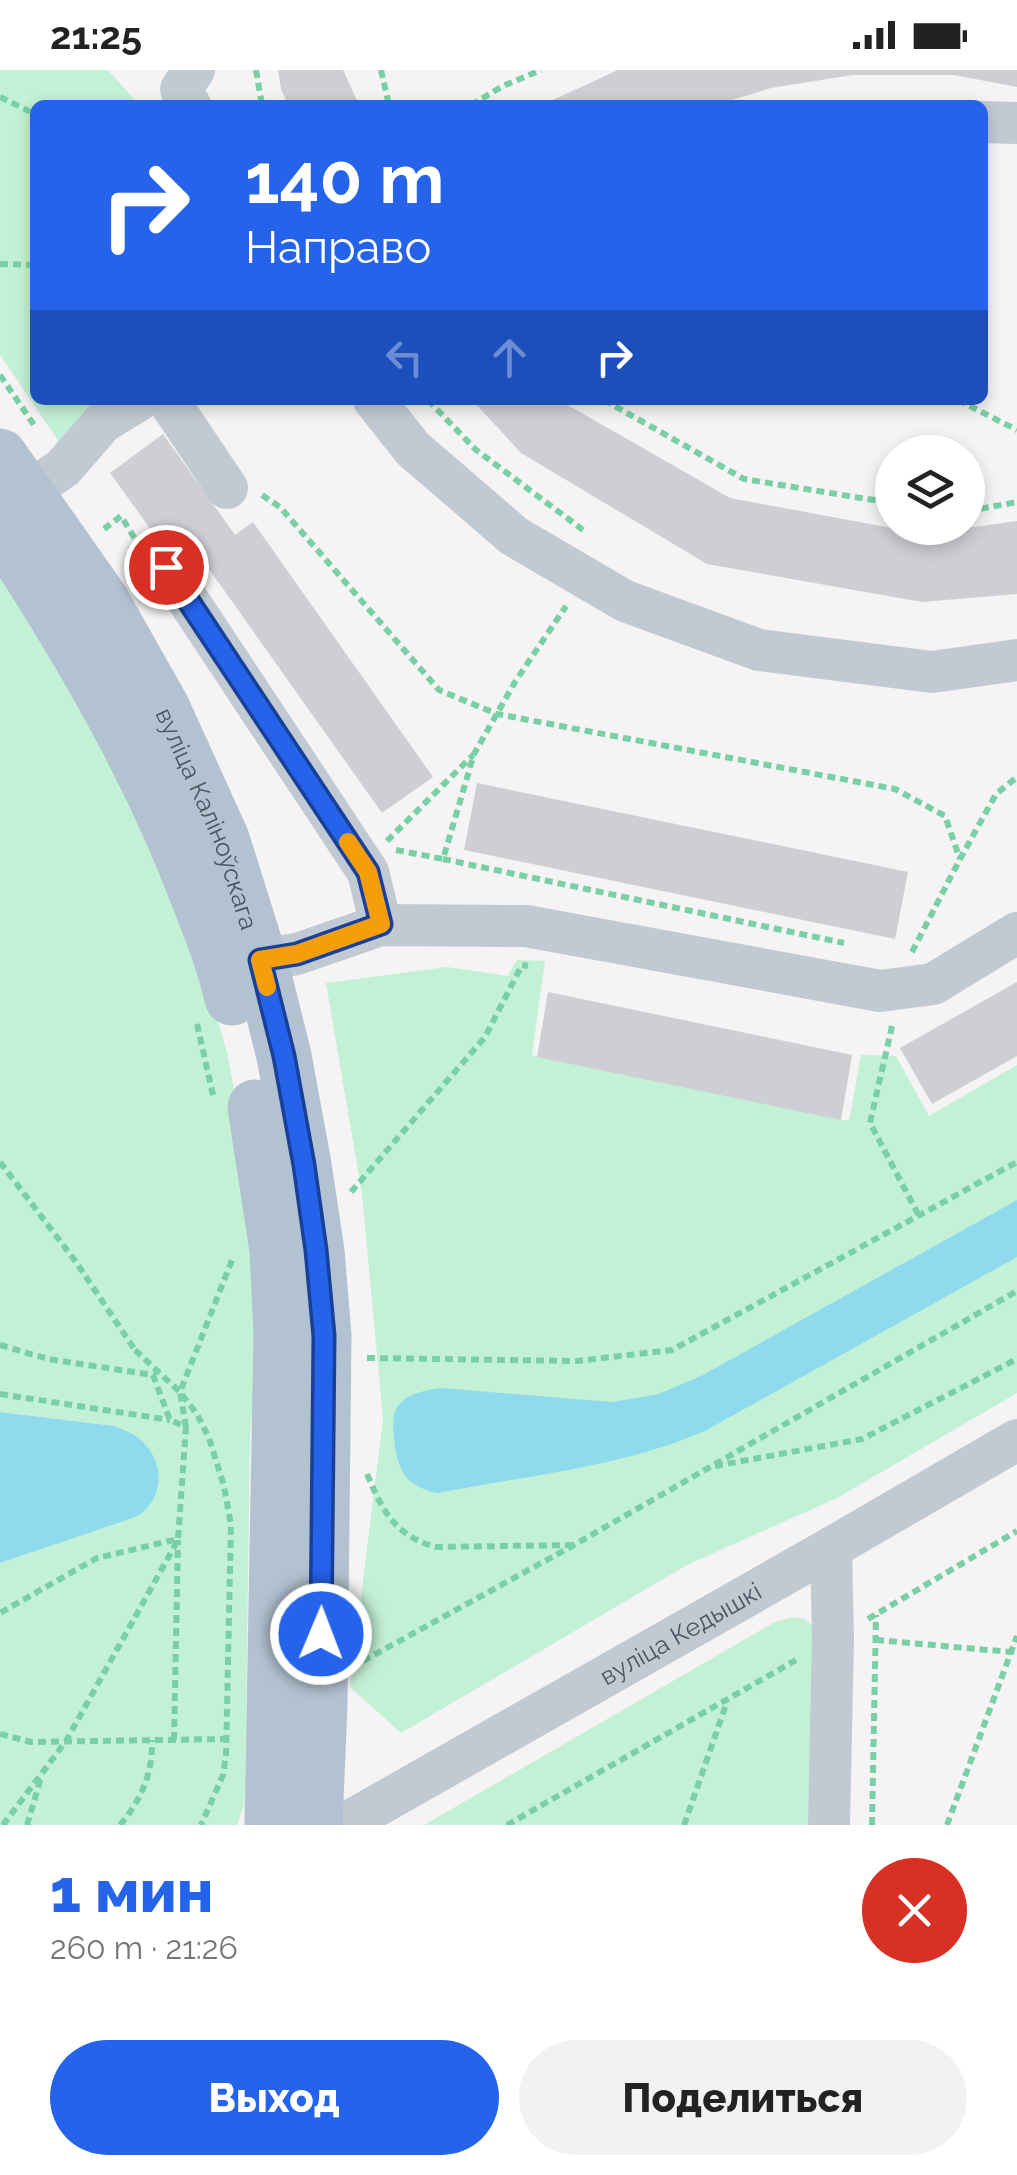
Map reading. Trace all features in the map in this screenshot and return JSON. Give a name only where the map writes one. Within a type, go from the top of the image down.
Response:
[{"type":"main road","name":"вуліца Каліноўскага","points":[[7,497],[60,620],[114,714],[243,965],[284,1056],[304,1165],[324,1336],[315,1825]]},
{"type":"main road","name":"вуліца Каліноўскага","points":[[243,965],[278,1266],[281,1332],[272,1825]]},
{"type":"street","points":[[988,122],[1017,123]]},
{"type":"street","points":[[7,497],[64,468],[103,422],[132,405]]},
{"type":"street","points":[[171,405],[218,475]]},
{"type":"street","points":[[378,405],[413,448],[514,536],[625,602],[760,650],[932,672],[1017,660]]},
{"type":"street","points":[[166,567],[368,872],[381,924]]},
{"type":"street","points":[[243,965],[297,954],[381,924],[526,926],[880,991],[933,984],[1017,933]]},
{"type":"street","name":"вуліца Кедышкі","points":[[343,1825],[1017,1440]]},
{"type":"street","points":[[829,1825],[831,1548]]},
{"type":"path","points":[[256,70],[261,100]]},
{"type":"path","points":[[381,70],[389,100]]},
{"type":"path","points":[[479,100],[540,70]]},
{"type":"path","points":[[0,97],[30,112]]},
{"type":"path","points":[[0,264],[30,265]]},
{"type":"path","points":[[433,405],[475,450],[592,536]]},
{"type":"path","points":[[613,405],[744,479],[875,500]]},
{"type":"path","points":[[968,405],[1017,430]]},
{"type":"path","points":[[218,475],[280,507],[439,690],[497,714],[895,789],[945,816],[960,859]]},
{"type":"path","points":[[985,508],[1017,502]]},
{"type":"path","points":[[104,529],[120,516],[147,558],[166,567]]},
{"type":"path","points":[[443,860],[474,754],[558,617]]},
{"type":"path","points":[[474,754],[380,848],[851,944]]},
{"type":"path","points":[[194,1013],[215,1102]]},
{"type":"path","points":[[344,1201],[485,1038]]},
{"type":"path","points":[[870,1123],[919,1216]]},
{"type":"path","points":[[0,1162],[76,1262],[153,1376],[170,1420]]},
{"type":"path","points":[[363,1358],[577,1361],[672,1350],[1017,1162]]},
{"type":"path","points":[[174,1740],[178,1538],[186,1427],[180,1392],[222,1290],[233,1251]]},
{"type":"path","points":[[362,1662],[1017,1291]]},
{"type":"path","points":[[0,1345],[48,1359],[153,1376]]},
{"type":"path","points":[[135,1350],[180,1392],[197,1414],[210,1438],[230,1525],[223,1775],[201,1825]]},
{"type":"path","points":[[708,1468],[862,1438],[1017,1360]]},
{"type":"path","points":[[0,1394],[170,1420],[186,1427]]},
{"type":"path","points":[[364,1468],[392,1522],[418,1542],[435,1547],[574,1545]]},
{"type":"path","points":[[0,1613],[98,1558],[178,1538]]},
{"type":"path","points":[[3,1825],[66,1742],[178,1538]]},
{"type":"path","points":[[872,1825],[876,1614]]},
{"type":"path","points":[[947,1825],[1017,1636]]},
{"type":"path","points":[[876,1640],[1014,1651]]},
{"type":"path","points":[[507,1825],[727,1700],[684,1825]]},
{"type":"path","points":[[0,1734],[31,1742],[226,1738]]},
{"type":"path","points":[[120,1825],[137,1803],[147,1778],[153,1761],[152,1740]]},
{"type":"path","points":[[27,1825],[44,1771]]},
{"type":"green space","points":[[0,70],[108,70],[135,100],[30,100],[30,399],[0,355]]},
{"type":"green space","points":[[34,405],[113,405],[66,452]]},
{"type":"green space","points":[[0,554],[63,654],[201,964],[227,1052],[252,1188],[262,1298],[250,1434],[245,1789],[237,1825],[0,1825],[0,1563],[136,1517],[142,1441],[114,1426],[0,1412]]},
{"type":"green space","points":[[517,960],[545,961],[532,1055],[849,1121],[861,1055],[896,1056],[929,1116],[1017,1065],[1017,1393],[837,1498],[687,1565],[401,1733],[350,1687],[383,1419],[362,1194],[326,983],[447,967],[508,976]]},
{"type":"green space","points":[[794,1617],[812,1625],[816,1825],[424,1825],[775,1622]]},
{"type":"water","points":[[1017,1200],[1017,1257],[705,1431],[607,1462],[437,1493],[417,1486],[400,1466],[394,1417],[398,1406],[412,1395],[441,1388],[612,1402],[659,1394],[703,1375]]},
{"type":"water","points":[[0,1412],[114,1426],[132,1434],[155,1460],[157,1492],[136,1517],[0,1563]]},
{"type":"building","points":[[278,70],[343,70],[357,100],[286,100]]},
{"type":"building","points":[[618,70],[1017,70],[1017,87],[954,75],[852,75],[771,88],[731,100],[553,100]]},
{"type":"building","points":[[477,405],[568,405],[730,498],[875,525],[875,545],[985,545],[985,525],[1017,521],[1017,594],[922,602],[707,564],[521,453]]},
{"type":"building","points":[[163,434],[235,535],[253,522],[433,777],[382,813],[182,531],[162,545],[110,473]]},
{"type":"building","points":[[477,783],[908,872],[895,939],[464,850]]},
{"type":"building","points":[[1017,982],[1017,1056],[932,1104],[900,1048]]},
{"type":"building","points":[[548,992],[852,1055],[841,1120],[537,1057]]},
{"type":"slow traffic","points":[[267,987],[260,960],[297,954],[381,924],[368,872],[348,842]]},
{"type":"route","points":[[166,567],[368,872],[381,924],[297,954],[260,960],[284,1056],[304,1165],[324,1336],[321,1634]]}]
